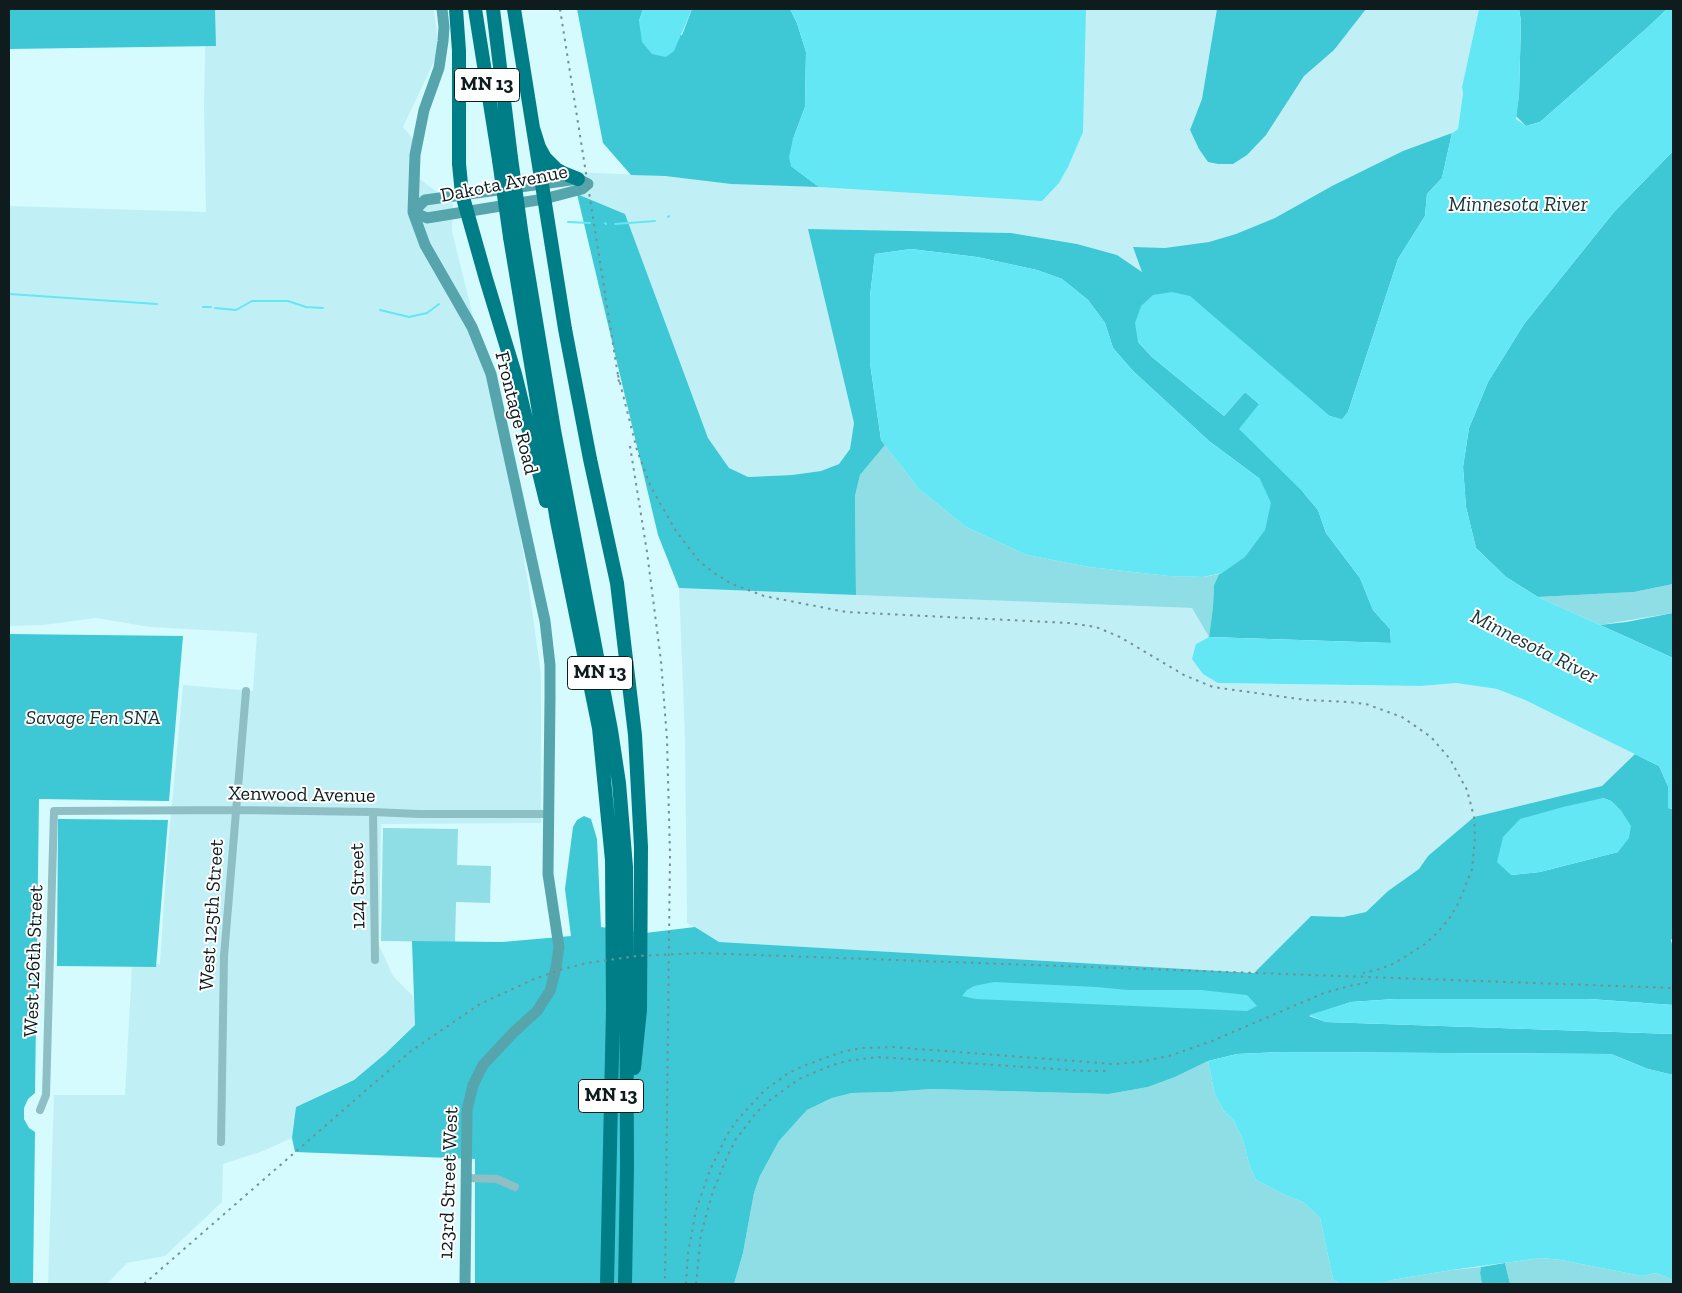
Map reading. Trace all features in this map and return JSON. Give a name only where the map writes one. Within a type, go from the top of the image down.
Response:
[{"type":"highway","points":[[456,9],[459,51],[459,164],[462,194],[515,374],[544,494],[566,562]]},
{"type":"highway","name":"MN 13","points":[[475,9],[505,159],[557,521],[599,728],[612,860],[613,1010],[607,1284]]},
{"type":"highway","name":"MN 13","points":[[493,9],[505,159]]},
{"type":"highway","points":[[514,9],[565,329],[590,459],[617,583],[635,735],[641,847],[640,1010],[638,1040],[627,1114]]},
{"type":"highway","points":[[533,128],[545,158],[563,173],[578,179]]},
{"type":"highway","name":"MN 13","points":[[516,237],[611,730],[619,783],[626,867],[627,1114],[625,1284]]},
{"type":"street","name":"Frontage Road","points":[[442,9],[444,41],[439,68],[424,110],[414,155],[413,212],[425,245],[472,327],[491,374],[545,621],[550,673],[549,814]]},
{"type":"street","name":"Dakota Avenue","points":[[578,179],[588,184],[582,189],[544,199],[466,212],[427,218],[413,212],[425,200],[462,194],[578,179]]},
{"type":"street","name":"West 125th Street","points":[[221,1142],[224,956],[246,691]]},
{"type":"street","name":"Xenwood Avenue","points":[[54,811],[236,810],[419,814],[549,814]]},
{"type":"street","name":"West 126th Street","points":[[40,1110],[46,1095],[54,811]]},
{"type":"street","name":"124 Street","points":[[373,812],[375,960]]},
{"type":"street","name":"123rd Street West","points":[[465,1284],[467,1110],[473,1085],[483,1065],[514,1032],[537,1012],[550,991],[556,968],[559,947],[548,874],[549,814]]},
{"type":"street","points":[[466,1178],[496,1178],[515,1187]]},
{"type":"shaded area","points":[[206,9],[434,9],[439,51],[403,127],[419,146],[420,179],[453,204],[452,231],[484,361],[515,503],[541,675],[541,823],[381,824],[379,945],[393,976],[413,996],[417,1022],[389,1059],[355,1079],[296,1107],[294,1137],[263,1151],[223,1164],[222,1202],[165,1256],[127,1263],[107,1284],[48,1284],[54,1095],[125,1095],[132,965],[160,964],[167,857],[183,685],[253,691],[257,633],[150,627],[96,618],[44,625],[9,626],[9,206],[206,212],[204,106]]},
{"type":"shaded area","points":[[1086,9],[1479,9],[1462,87],[1463,93],[1458,129],[1172,292],[1117,255],[1077,244],[1011,233],[809,229],[854,423],[850,449],[839,464],[821,471],[792,475],[747,477],[729,468],[708,438],[625,214],[577,194],[574,172],[665,176],[731,184],[793,186]]},
{"type":"shaded area","points":[[885,445],[919,489],[966,527],[1027,555],[1089,567],[1169,576],[1203,577],[1219,574],[1214,585],[1209,637],[1192,608],[856,595],[855,496],[860,475]]},
{"type":"shaded area","points":[[1673,584],[1673,613],[1600,625],[1538,597],[1634,592]]},
{"type":"shaded area","points":[[679,588],[1192,608],[1209,637],[1196,644],[1218,683],[1421,686],[1456,683],[1497,689],[1525,700],[1635,754],[1602,786],[1474,817],[1428,856],[1419,869],[1388,891],[1366,912],[1343,917],[1311,916],[1254,973],[718,942],[687,923],[685,739]]},
{"type":"shaded area","points":[[383,828],[458,829],[457,865],[491,866],[490,903],[456,902],[455,942],[381,941]]},
{"type":"shaded area","points":[[1208,1061],[1215,1095],[1224,1111],[1234,1121],[1243,1140],[1250,1167],[1256,1180],[1303,1202],[1320,1218],[1333,1279],[1340,1284],[734,1284],[743,1253],[754,1193],[760,1176],[779,1141],[807,1110],[832,1098],[852,1093],[931,1089],[1109,1094],[1148,1087],[1175,1077]]},
{"type":"shaded area","points":[[1541,1258],[1561,1260],[1642,1276],[1656,1273],[1673,1280],[1673,1284],[1510,1284],[1505,1263]]},
{"type":"shaded area","points":[[1481,1267],[1482,1284],[1373,1284],[1452,1270]]},
{"type":"green space","points":[[9,9],[215,9],[216,46],[9,49]]},
{"type":"green space","points":[[577,9],[643,9],[639,21],[682,35],[692,9],[790,9],[797,23],[806,52],[805,107],[793,139],[791,166],[819,187],[731,184],[665,176],[631,175],[603,143]]},
{"type":"green space","points":[[1217,9],[1366,9],[1334,50],[1304,76],[1266,135],[1247,155],[1233,164],[1208,162],[1190,130],[1202,99]]},
{"type":"green space","points":[[1519,9],[1667,9],[1540,122],[1526,126],[1516,116],[1519,95],[1521,21]]},
{"type":"green space","points":[[1452,133],[1442,178],[1427,194],[1425,216],[1398,259],[1348,412],[1342,420],[1138,342],[1152,357],[1224,416],[1245,392],[1259,404],[1303,492],[1318,510],[1326,533],[1360,578],[1373,610],[1390,629],[1391,643],[1209,637],[1214,585],[1219,574],[1222,573],[1260,479],[1209,441],[1133,371],[1113,348],[1105,323],[1088,300],[1062,279],[1037,270],[977,257],[911,249],[875,254],[870,296],[870,363],[881,440],[885,445],[860,475],[855,496],[856,595],[679,588],[658,535],[577,194],[625,214],[708,438],[729,468],[748,477],[792,475],[821,471],[839,464],[850,449],[854,423],[808,229],[1011,233],[1077,244],[1117,255],[1142,272],[1133,247],[1165,248],[1209,242],[1236,234],[1275,218],[1332,186],[1403,151]]},
{"type":"green space","points":[[1673,151],[1673,584],[1634,592],[1538,597],[1506,577],[1476,548],[1466,507],[1463,467],[1469,428],[1488,382],[1524,324],[1614,212]]},
{"type":"green space","points":[[1673,613],[1673,658],[1600,625],[1626,622]]},
{"type":"green space","name":"Savage Fen SNA","points":[[9,634],[183,636],[169,801],[39,799],[35,1093],[28,1099],[24,1108],[24,1119],[29,1128],[35,1132],[33,1284],[9,1284]]},
{"type":"green space","points":[[1635,754],[1659,766],[1668,786],[1668,808],[1673,809],[1673,938],[1671,940],[1673,948],[1673,1005],[1589,999],[1395,999],[1351,1002],[1309,1016],[1326,1022],[1673,1034],[1673,1075],[1648,1069],[1611,1054],[1281,1052],[1237,1054],[1208,1061],[1175,1077],[1148,1087],[1109,1094],[931,1089],[852,1093],[832,1098],[807,1110],[779,1141],[760,1176],[754,1193],[743,1253],[734,1284],[475,1284],[475,1159],[295,1152],[292,1138],[296,1107],[354,1080],[415,1025],[412,941],[502,942],[571,936],[565,889],[573,827],[577,820],[584,816],[591,819],[597,839],[601,927],[645,933],[695,927],[719,942],[1254,973],[1311,916],[1343,917],[1366,912],[1388,891],[1419,869],[1428,856],[1474,817],[1602,786]],"holes":[[[1603,798],[1611,801],[1622,812],[1618,852],[1540,872],[1511,875]]]},
{"type":"green space","points":[[58,819],[168,820],[156,967],[57,966]]},
{"type":"green space","points":[[1505,1263],[1510,1284],[1482,1284],[1481,1267]]},
{"type":"water","points":[[643,9],[692,9],[674,51],[666,57],[652,54],[642,42],[639,21]]},
{"type":"water","points":[[790,9],[1086,9],[1083,132],[1059,183],[1042,201],[819,187],[791,166],[789,157],[793,139],[805,107],[806,52],[797,23]]},
{"type":"water","name":"Minnesota River","points":[[1479,9],[1519,9],[1521,21],[1519,95],[1516,119],[1526,126],[1540,122],[1667,9],[1673,9],[1673,151],[1614,212],[1524,324],[1488,382],[1469,428],[1463,467],[1466,507],[1476,548],[1506,577],[1538,597],[1673,658],[1673,809],[1668,808],[1668,786],[1659,766],[1525,700],[1497,689],[1456,683],[1421,686],[1218,683],[1203,674],[1192,659],[1196,644],[1209,637],[1391,643],[1390,629],[1373,610],[1360,578],[1326,533],[1318,510],[1303,492],[1239,429],[1259,404],[1245,392],[1224,416],[1152,357],[1138,342],[1135,323],[1141,306],[1153,295],[1172,292],[1190,296],[1330,416],[1342,419],[1348,412],[1398,259],[1425,216],[1427,194],[1442,178],[1452,133],[1458,129],[1463,93],[1462,87]]},
{"type":"water","points":[[911,249],[977,257],[1037,270],[1062,279],[1088,300],[1105,323],[1113,348],[1133,371],[1209,441],[1260,479],[1271,503],[1265,530],[1245,557],[1222,573],[1203,577],[1169,576],[1089,567],[1027,555],[966,527],[919,489],[881,440],[870,363],[870,296],[875,254]]},
{"type":"water","points":[[1603,798],[1611,801],[1622,812],[1631,826],[1629,838],[1618,852],[1540,872],[1511,875],[1497,862],[1503,837],[1520,819]]},
{"type":"water","points":[[994,982],[1128,990],[1201,990],[1247,995],[1257,1006],[1247,1011],[976,999],[962,996],[974,986]]},
{"type":"water","points":[[1395,999],[1589,999],[1673,1005],[1673,1034],[1325,1022],[1309,1015],[1351,1002]]},
{"type":"water","points":[[1281,1052],[1611,1054],[1648,1069],[1673,1075],[1673,1280],[1656,1273],[1642,1276],[1561,1260],[1541,1258],[1452,1270],[1377,1284],[1340,1284],[1333,1279],[1320,1218],[1303,1202],[1256,1180],[1250,1167],[1243,1140],[1234,1121],[1224,1111],[1215,1095],[1208,1061],[1237,1054]]},
{"type":"waterway","points":[[615,224],[655,221]]},
{"type":"waterway","points":[[568,222],[590,223]]},
{"type":"waterway","points":[[9,294],[157,304]]},
{"type":"waterway","points":[[215,308],[236,310],[252,301],[288,301],[306,307],[323,308]]},
{"type":"waterway","points":[[380,310],[409,317],[427,313],[439,304]]},
{"type":"waterway","points":[[203,307],[211,307]]},
{"type":"railway","points":[[560,9],[619,382]]},
{"type":"railway","points":[[618,375],[637,450],[650,485],[676,531],[699,561],[732,584],[764,596],[846,612],[1069,623],[1096,627],[1120,637],[1184,675],[1213,687],[1306,700],[1366,704],[1402,717],[1431,737],[1450,759],[1467,790],[1474,817],[1475,837],[1472,869],[1459,902],[1449,919],[1438,932],[1425,944],[1395,963],[1363,973]]},
{"type":"railway","points":[[630,446],[647,552],[661,661],[667,739],[670,855],[665,1284]]},
{"type":"railway","points":[[144,1284],[411,1051],[480,1004],[532,980],[559,970],[587,963],[637,956],[700,953],[1673,988]]},
{"type":"railway","points":[[686,1284],[688,1253],[696,1210],[710,1170],[727,1135],[738,1119],[764,1091],[787,1074],[803,1066],[842,1052],[861,1048],[893,1047],[1113,1064],[1139,1062],[1169,1056],[1212,1041],[1324,993],[1370,982]]},
{"type":"railway","points":[[696,1284],[701,1234],[713,1191],[736,1139],[756,1113],[770,1100],[799,1079],[846,1061],[877,1057],[1109,1071]]}]
